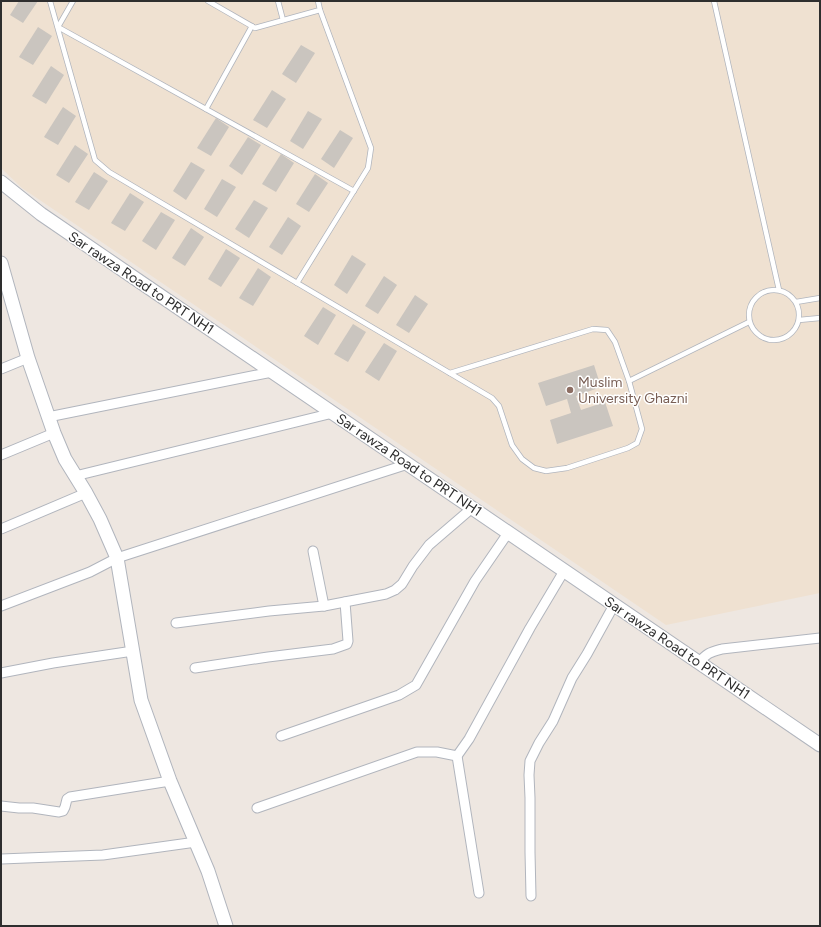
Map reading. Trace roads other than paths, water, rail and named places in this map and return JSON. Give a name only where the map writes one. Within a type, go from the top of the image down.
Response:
[{"type":"main road","name":"Sar rawza Road to PRT NH1","points":[[1,182],[41,214],[820,745]]},
{"type":"main road","points":[[1,263],[28,358],[54,433],[65,459],[100,519],[117,558],[140,700],[170,781],[208,871],[226,926]]},
{"type":"street","points":[[1,369],[28,358]]},
{"type":"street","points":[[48,417],[272,372]]},
{"type":"street","points":[[75,476],[333,414]]},
{"type":"street","points":[[1,455],[54,433]]},
{"type":"street","points":[[1,606],[90,572],[117,558],[408,464]]},
{"type":"street","points":[[1,529],[86,493]]},
{"type":"street","points":[[176,623],[261,612],[324,606],[386,594],[395,590],[402,584],[413,566],[429,545],[472,508]]},
{"type":"street","points":[[281,736],[393,697],[416,685],[475,581],[508,533]]},
{"type":"street","points":[[313,551],[324,606]]},
{"type":"street","points":[[479,893],[457,756],[469,740],[530,628],[564,571]]},
{"type":"street","points":[[195,668],[333,649],[344,646],[348,641],[345,602]]},
{"type":"street","points":[[531,896],[530,761],[553,721],[572,678],[614,605]]},
{"type":"street","points":[[699,663],[704,656],[710,652],[722,649],[820,638]]},
{"type":"street","points":[[1,673],[53,663],[133,651]]},
{"type":"street","points":[[257,808],[417,752],[437,752],[457,756]]},
{"type":"street","points":[[1,806],[34,808],[58,812],[63,811],[67,799],[70,797],[170,781]]},
{"type":"street","points":[[1,859],[103,854],[196,842]]},
{"type":"lane","points":[[50,1],[95,160],[109,172],[492,398],[499,406],[512,445],[522,460],[534,468],[546,471],[567,468],[628,448],[637,442],[642,429],[629,381],[615,342],[607,330],[593,329],[450,373]]},
{"type":"lane","points":[[58,27],[73,1]]},
{"type":"lane","points":[[208,1],[255,28],[320,10]]},
{"type":"lane","points":[[278,1],[283,20]]},
{"type":"lane","points":[[297,283],[368,168],[371,148],[318,1]]},
{"type":"lane","points":[[714,1],[779,290]]},
{"type":"lane","points":[[206,109],[252,26]]},
{"type":"lane","points":[[58,27],[354,191]]},
{"type":"lane","points":[[779,290],[786,292],[796,302],[799,311],[799,320],[791,334],[784,338],[768,340],[753,330],[748,313],[750,305],[755,297],[762,292],[779,290]]},
{"type":"lane","points":[[796,302],[820,298]]},
{"type":"lane","points":[[799,320],[820,318]]},
{"type":"lane","points":[[629,381],[750,322]]},
{"type":"place","name":"Muslim University Ghazni","points":[[570,390]]}]
